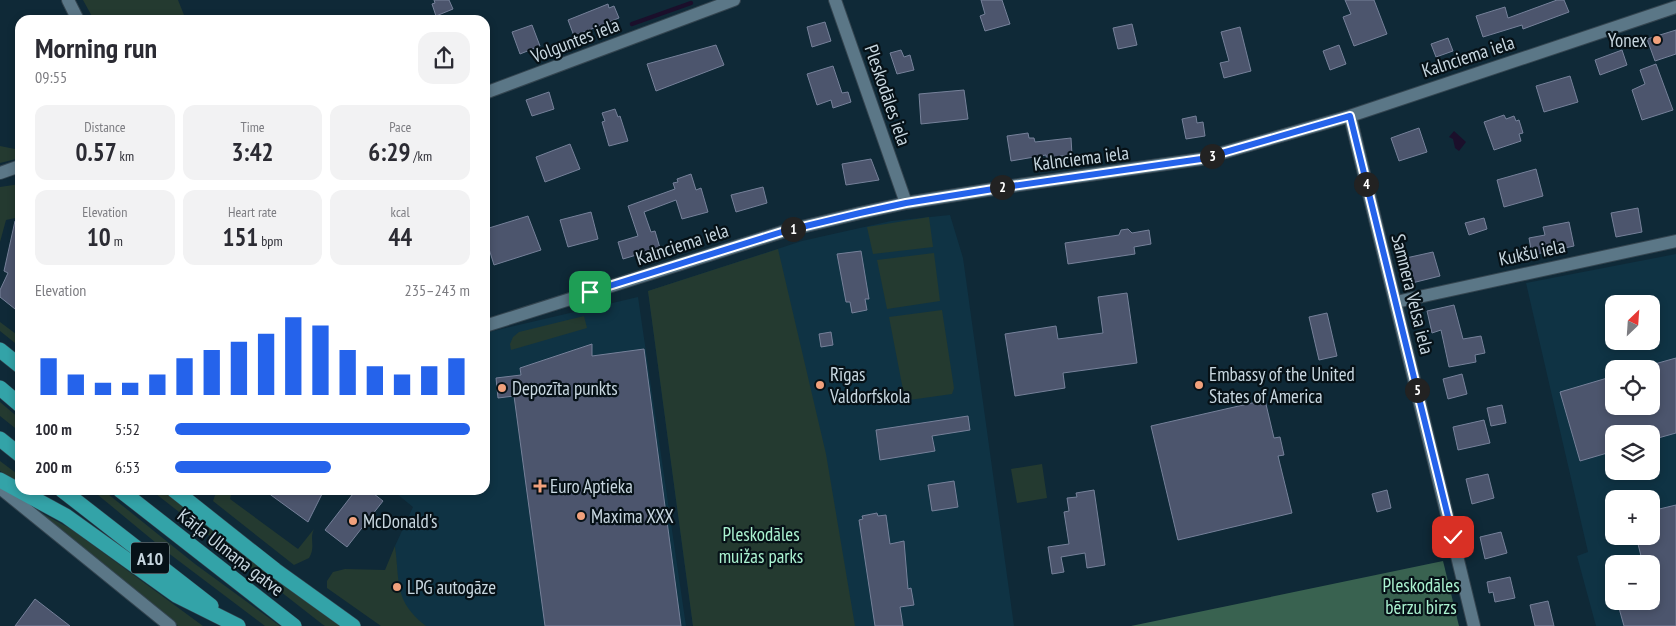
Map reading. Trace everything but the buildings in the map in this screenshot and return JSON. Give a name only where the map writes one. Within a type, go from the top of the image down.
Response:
[{"type":"highway","points":[[0,350],[15,362]]},
{"type":"highway","points":[[0,388],[15,401]]},
{"type":"highway","points":[[0,439],[15,451]]},
{"type":"highway","points":[[0,480],[15,488]]},
{"type":"highway","points":[[28,495],[66,516],[176,595],[238,626]]},
{"type":"highway","name":"A10","points":[[68,495],[238,626]]},
{"type":"highway","name":"Kārļa Ulmaņa gatve","points":[[126,495],[294,626]]},
{"type":"highway","points":[[180,495],[274,570],[353,626]]},
{"type":"street","points":[[68,0],[76,15]]},
{"type":"street","name":"Volguntes iela","points":[[490,91],[734,0]]},
{"type":"street","name":"Pleskodāles iela","points":[[835,0],[906,203]]},
{"type":"street","name":"Kalnciema iela","points":[[490,324],[785,231],[906,203],[1201,159],[1350,116],[1676,7]]},
{"type":"street","name":"Samnera Velsa iela","points":[[1350,116],[1474,626]]},
{"type":"street","points":[[1,172],[15,168]]},
{"type":"street","points":[[1,172],[15,173]]},
{"type":"street","name":"Kukšu iela","points":[[1396,302],[1676,241]]},
{"type":"street","points":[[0,488],[64,542],[170,626]]},
{"type":"shaded area","points":[[1454,131],[1466,142],[1459,151],[1455,148],[1453,139],[1449,137]]},
{"type":"shaded area","name":"Rīgas Valdorfskola","points":[[950,215],[963,258],[1014,626],[693,626],[648,291],[802,241],[891,221]]},
{"type":"shaded area","points":[[1676,254],[1676,626],[1596,626],[1577,556],[1588,552],[1526,283]]},
{"type":"shaded area","points":[[638,297],[686,626],[406,626],[401,623],[395,546],[413,507],[398,495],[490,495],[490,332]]},
{"type":"green space","points":[[83,0],[178,0],[184,15],[91,15]]},
{"type":"green space","points":[[0,146],[15,149],[15,159],[0,163]]},
{"type":"green space","points":[[15,185],[15,218],[6,220],[0,242],[0,187]]},
{"type":"green space","points":[[929,217],[933,247],[873,254],[867,227]]},
{"type":"green space","name":"Pleskodāles muižas parks","points":[[778,249],[826,454],[855,626],[693,626],[648,291]]},
{"type":"green space","points":[[934,253],[940,301],[887,309],[877,260]]},
{"type":"green space","points":[[942,310],[954,388],[952,394],[909,400],[904,395],[889,317]]},
{"type":"green space","points":[[584,316],[587,328],[511,350],[510,344],[513,337],[519,332]]},
{"type":"green space","points":[[0,322],[15,333],[15,343],[0,331]]},
{"type":"green space","points":[[0,402],[15,415],[15,428],[0,416]]},
{"type":"green space","points":[[0,461],[15,472],[15,480],[0,471]]},
{"type":"green space","points":[[1042,464],[1047,498],[1017,503],[1011,469]]},
{"type":"green space","points":[[98,495],[109,495],[195,564],[280,626],[265,626],[167,552]]},
{"type":"green space","points":[[157,495],[169,495],[280,583],[343,626],[325,626]]},
{"type":"green space","points":[[215,495],[231,495],[230,499],[298,549],[314,529],[312,550],[309,558],[294,565],[213,501]]},
{"type":"green space","points":[[34,509],[71,529],[203,626],[178,626]]},
{"type":"green space","points":[[395,546],[400,591],[403,600],[408,608],[426,626],[381,626],[327,588],[327,581],[333,572],[345,569],[385,570]]},
{"type":"green space","name":"Pleskodāles bērzu birzs","points":[[1443,561],[1459,626],[1131,626]]},
{"type":"waterway","points":[[632,24],[691,3]]},
{"type":"place","name":"Yonex","points":[[1657,40]]},
{"type":"place","name":"Rīgas Valdorfskola","points":[[820,385]]},
{"type":"place","name":"Embassy of the United States of America","points":[[1199,385]]},
{"type":"place","name":"Depozīta punkts","points":[[502,388]]},
{"type":"place","name":"Euro Aptieka","points":[[540,486]]},
{"type":"place","name":"Maxima XXX","points":[[581,516]]},
{"type":"place","name":"McDonald's","points":[[353,521]]},
{"type":"place","name":"LPG autogāze","points":[[397,587]]},
{"type":"route","points":[[590,292],[785,231],[860,213],[906,203],[1012,186],[1201,159],[1248,147],[1350,116],[1453,537]]}]
